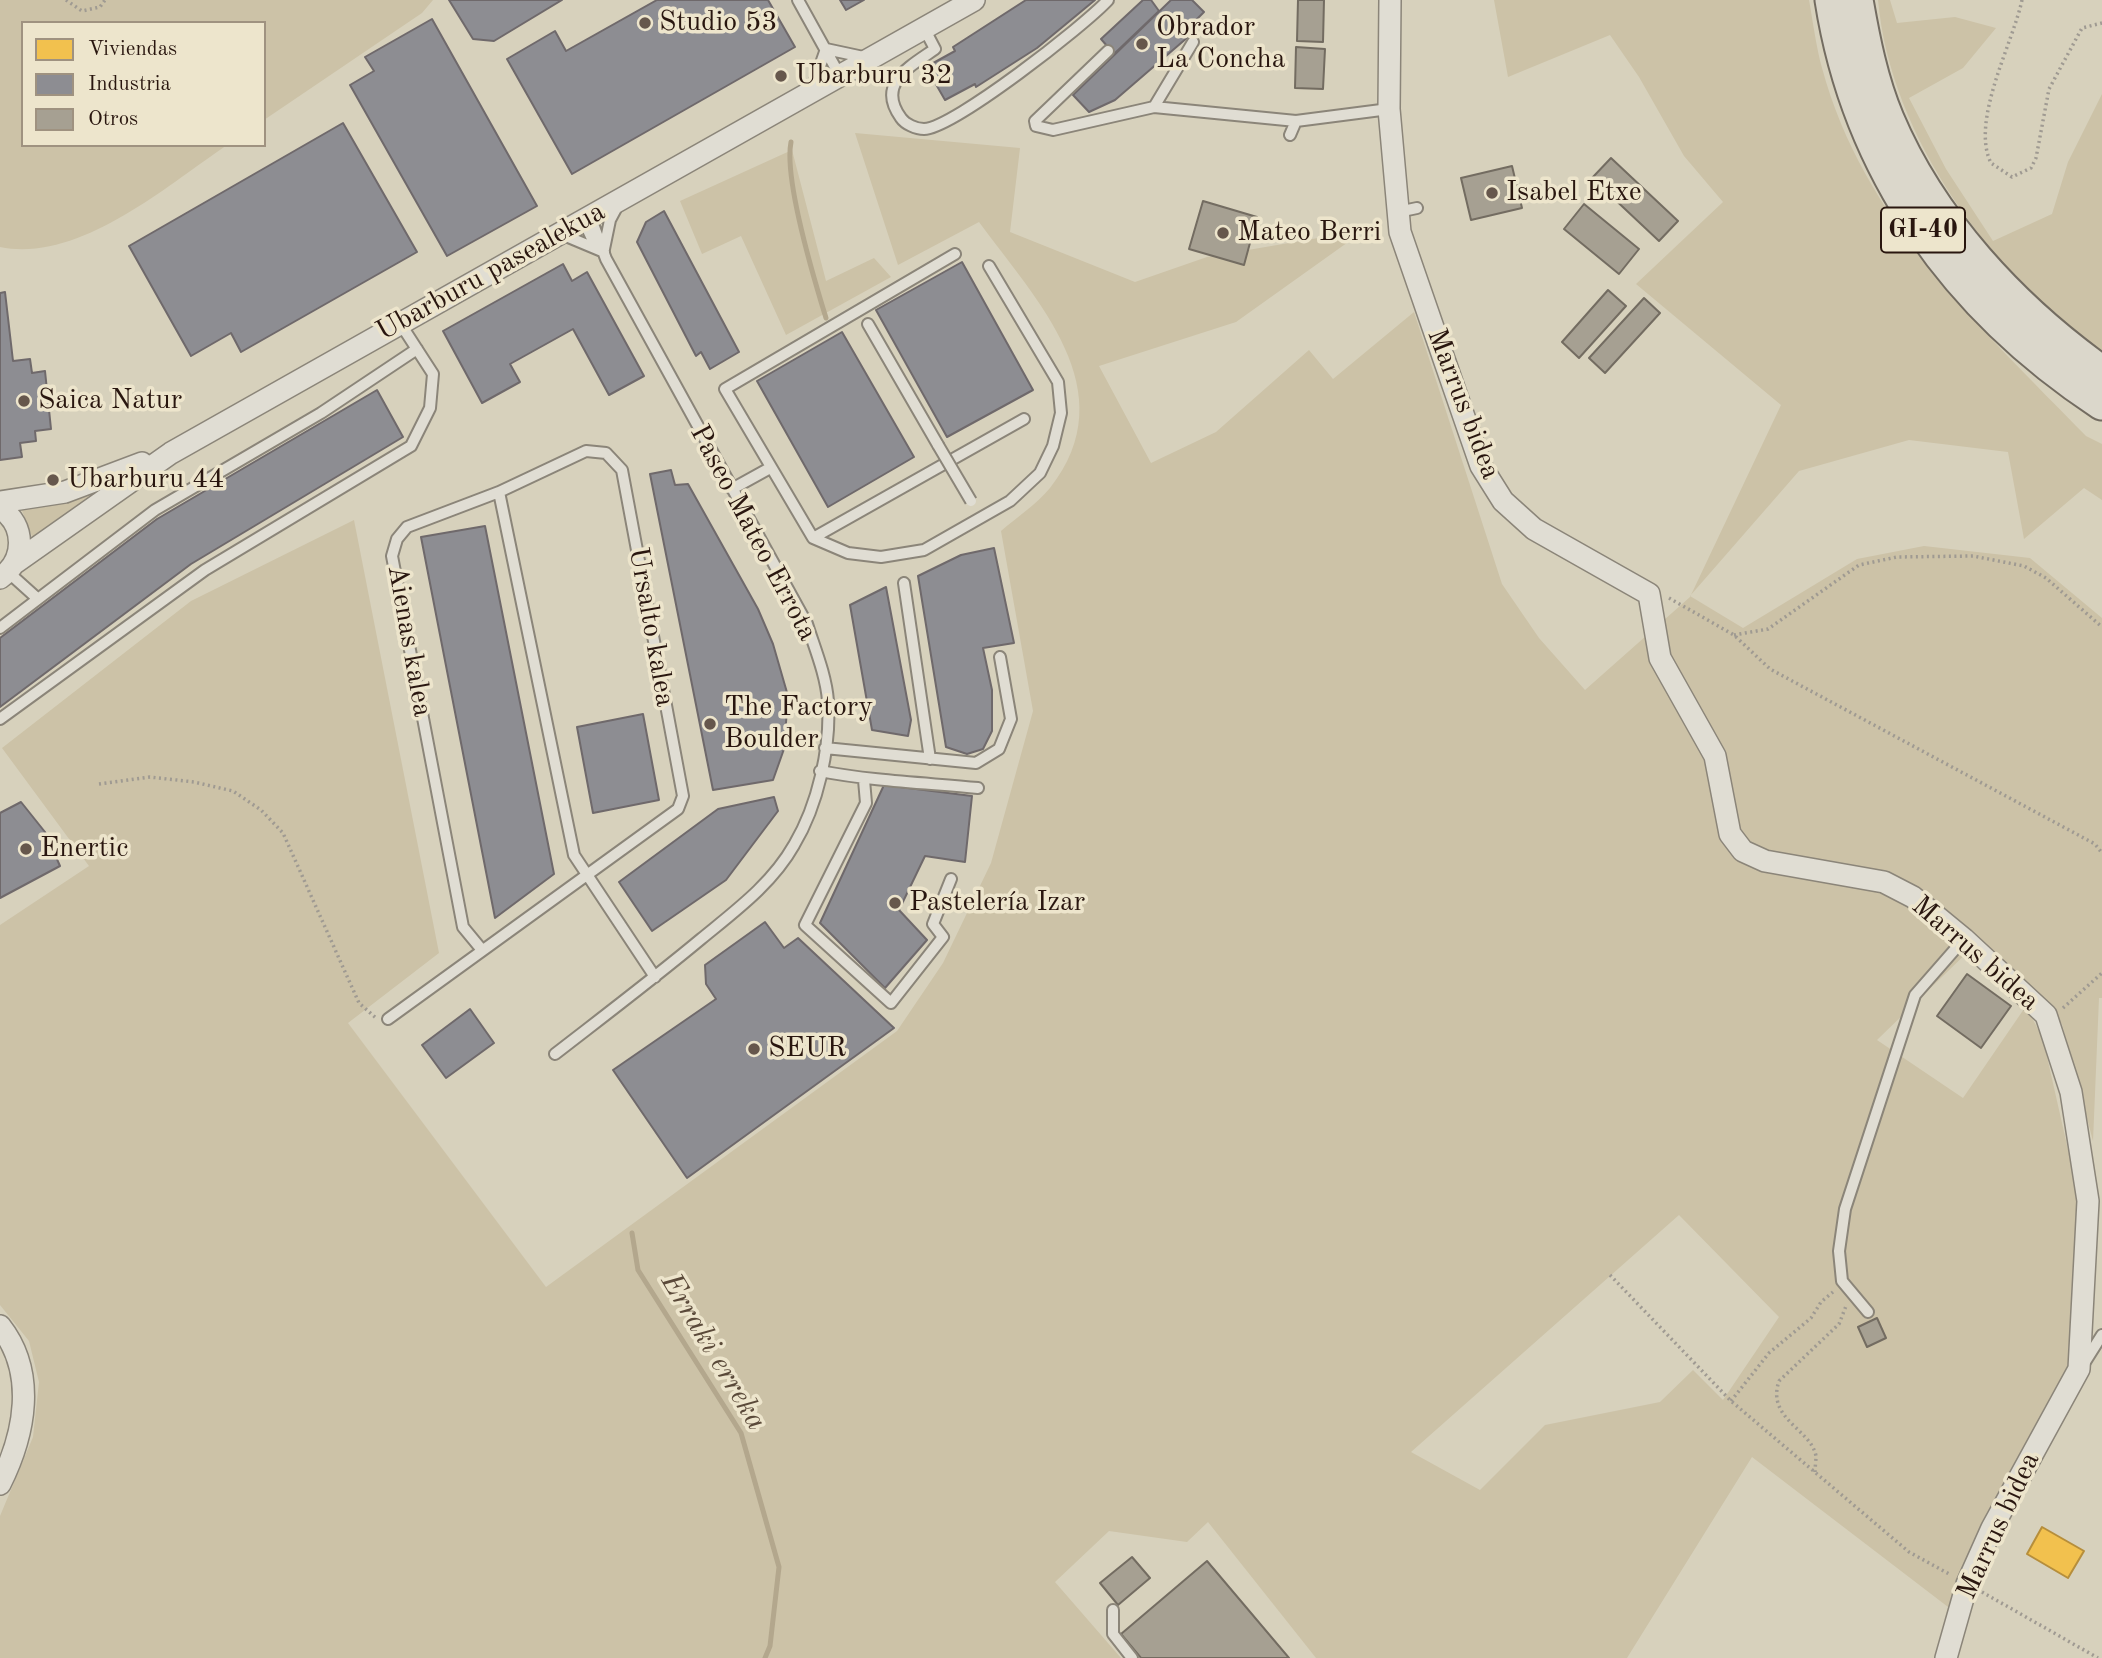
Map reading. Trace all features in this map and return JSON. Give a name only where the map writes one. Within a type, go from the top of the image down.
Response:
[{"type":"main road","name":"GI-40","points":[[1832,0],[1840,49],[1851,89],[1873,145],[1913,217],[1941,255],[1998,318],[2102,403]]},
{"type":"main road","name":"GI-40","points":[[1856,0],[1868,60],[1887,119],[1925,190],[1978,262],[2030,314],[2102,373]]},
{"type":"street","name":"Ubarburu pasealekua","points":[[5,574],[170,453],[974,0]]},
{"type":"street","name":"Marrus bidea","points":[[1390,0],[1389,109],[1408,210],[1400,232],[1481,466],[1503,502],[1534,529],[1627,579],[1649,594],[1660,657],[1715,756],[1730,834],[1743,851],[1765,861],[1884,883],[1913,897],[1964,939],[2046,1015],[2071,1092],[2088,1201],[2079,1369],[1992,1528],[1967,1584],[1946,1658]]},
{"type":"street","name":"Ubarburu pasealekua","points":[[0,502],[65,492],[170,453]]},
{"type":"street","points":[[0,508],[17,527],[20,546],[5,574]]},
{"type":"street","points":[[0,1326],[9,1338],[21,1368],[25,1400],[19,1436],[0,1483]]},
{"type":"lane","points":[[797,0],[840,76]]},
{"type":"lane","points":[[924,28],[935,49],[907,68],[892,88],[892,106],[905,123],[924,129],[948,121],[1033,62],[1108,0]]},
{"type":"lane","points":[[1824,0],[1840,49]]},
{"type":"lane","points":[[1154,107],[1193,41]]},
{"type":"lane","points":[[826,49],[870,58]]},
{"type":"lane","points":[[812,91],[826,49]]},
{"type":"lane","points":[[1108,51],[1044,109],[1035,121],[1036,126],[1053,130],[1154,107],[1296,121],[1389,109]]},
{"type":"lane","points":[[1333,104],[1333,116]]},
{"type":"lane","points":[[1290,135],[1296,121]]},
{"type":"lane","points":[[559,234],[600,250],[610,220],[622,198]]},
{"type":"lane","name":"Paseo Mateo Errota","points":[[555,1054],[655,977],[762,887],[794,845],[815,798],[825,748],[828,702],[821,666],[807,624],[600,250],[590,216]]},
{"type":"lane","points":[[955,254],[725,389],[813,538],[848,553],[881,557],[924,550],[1010,501],[1040,473],[1053,446],[1061,414],[1058,382],[989,266]]},
{"type":"lane","points":[[0,719],[205,570],[411,446],[430,408],[433,374],[400,323]]},
{"type":"lane","points":[[868,324],[982,517]]},
{"type":"lane","points":[[0,628],[155,510],[321,413],[416,349]]},
{"type":"lane","points":[[813,538],[1024,419]]},
{"type":"lane","name":"Ursalto kalea","points":[[388,1019],[678,809],[682,796],[622,470],[606,453],[586,451],[499,492]]},
{"type":"lane","points":[[732,489],[770,468]]},
{"type":"lane","points":[[499,492],[575,855],[586,877],[655,977]]},
{"type":"lane","name":"Aienas kalea","points":[[482,950],[463,928],[392,556],[397,539],[407,527],[499,492]]},
{"type":"lane","points":[[5,574],[38,599]]},
{"type":"lane","points":[[904,583],[930,759]]},
{"type":"lane","points":[[825,748],[976,763],[999,749],[1011,719],[1000,657]]},
{"type":"lane","points":[[820,771],[864,780],[884,778],[978,789]]},
{"type":"lane","points":[[864,780],[866,803],[805,925],[891,1003],[943,937],[933,924],[951,879]]},
{"type":"lane","points":[[1868,1312],[1842,1281],[1839,1251],[1845,1209],[1915,995],[1964,939]]},
{"type":"lane","points":[[2079,1369],[2102,1335]]},
{"type":"lane","points":[[1113,1610],[1113,1633],[1132,1658]]},
{"type":"path","points":[[66,0],[82,11],[100,7],[105,0]]},
{"type":"path","points":[[2022,0],[1996,77],[1986,144],[1991,163],[2012,177],[2031,168],[2036,159],[2049,89],[2074,39],[2082,28],[2102,23]]},
{"type":"path","points":[[1734,635],[1768,629],[1859,565],[1897,557],[1973,556],[2024,566],[2046,578],[2102,627]]},
{"type":"path","points":[[1649,594],[1673,598],[1734,635],[1770,669],[2095,844],[2102,853]]},
{"type":"path","points":[[99,783],[150,777],[194,782],[233,791],[261,810],[283,833],[359,1003],[374,1018],[388,1019]]},
{"type":"path","points":[[2046,1015],[2058,1012],[2102,973]]},
{"type":"path","points":[[1610,1275],[1731,1401],[1909,1552],[2098,1658]]},
{"type":"path","points":[[1731,1401],[1769,1353],[1811,1318],[1821,1302],[1836,1290],[1851,1294],[1839,1324],[1779,1381],[1775,1393],[1779,1409],[1816,1454],[1815,1472]]},
{"type":"shaded area","points":[[0,0],[433,0],[422,13],[266,119],[266,21],[21,21],[21,147],[224,147],[149,200],[90,233],[60,244],[30,249],[0,247]]},
{"type":"shaded area","points":[[1494,0],[1809,0],[1822,68],[1841,123],[1866,174],[1896,222],[1967,312],[2086,436],[2102,444],[2102,500],[2084,488],[2024,539],[2008,452],[1909,440],[1799,471],[1691,595],[1781,405],[1636,284],[1723,202],[1684,156],[1639,77],[1610,35],[1508,77]]},
{"type":"shaded area","points":[[1878,0],[1890,0],[1897,23],[1955,17],[1996,28],[1963,68],[1909,98],[1946,169],[1993,241],[2052,214],[2068,162],[2102,94],[2102,356],[2022,285],[1986,243],[1954,199],[1926,152],[1903,103],[1887,52]]},
{"type":"shaded area","points":[[855,133],[1020,148],[1010,232],[1135,282],[1207,257],[1365,230],[1236,322],[1099,366],[1151,463],[1216,432],[1309,350],[1333,379],[1414,312],[1502,584],[1539,638],[1585,690],[1690,596],[1743,628],[1857,559],[1924,546],[2030,558],[2102,618],[2102,998],[2099,998],[2093,1141],[2062,1024],[2041,997],[1978,942],[1877,1040],[1963,1098],[2026,1006],[2043,1039],[2078,1194],[2070,1371],[1952,1610],[1752,1457],[1627,1658],[1316,1658],[1208,1522],[1187,1542],[1109,1531],[1055,1582],[1121,1658],[0,1658],[0,1516],[33,1437],[39,1382],[29,1341],[0,1305],[0,925],[89,866],[2,748],[191,601],[354,520],[439,953],[348,1023],[546,1287],[897,1031],[943,963],[991,863],[1033,711],[1001,531],[1045,494],[1071,452],[1079,416],[1076,382],[1065,348],[1047,315],[979,222],[898,265]],"holes":[[[1679,1215],[1779,1317],[1723,1400],[1693,1370],[1660,1402],[1545,1425],[1480,1490],[1411,1452]]]},
{"type":"shaded area","points":[[792,150],[826,281],[874,258],[891,277],[786,335],[741,236],[702,254],[680,201]]},
{"type":"shaded area","points":[[87,493],[91,498],[33,539],[21,508]]},
{"type":"building: Viviendas","points":[[2042,1527],[2084,1551],[2068,1578],[2027,1554]]},
{"type":"building: Industria","points":[[449,0],[562,0],[494,41],[473,39]]},
{"type":"building: Industria","points":[[657,0],[768,0],[795,47],[572,174],[507,59],[555,31],[566,51]]},
{"type":"building: Industria","points":[[840,0],[864,0],[846,10]]},
{"type":"building: Industria","points":[[1026,0],[1095,0],[1037,48],[976,87],[975,84],[945,100],[926,67],[955,51],[953,47]]},
{"type":"building: Industria","points":[[1143,0],[1151,0],[1159,11],[1114,54],[1101,39]]},
{"type":"building: Industria","points":[[1171,0],[1192,0],[1204,12],[1183,33],[1188,37],[1115,100],[1089,112],[1073,95]]},
{"type":"building: Industria","points":[[432,19],[537,206],[447,256],[350,85],[374,71],[365,57]]},
{"type":"building: Industria","points":[[343,123],[417,252],[241,352],[231,333],[191,356],[129,246]]},
{"type":"building: Industria","points":[[664,211],[739,352],[710,369],[701,352],[696,356],[637,242],[646,222]]},
{"type":"building: Industria","points":[[962,262],[1033,390],[947,437],[876,310]]},
{"type":"building: Industria","points":[[563,264],[572,281],[587,272],[644,376],[609,395],[573,329],[510,364],[520,382],[482,403],[443,331]]},
{"type":"building: Industria","name":"Saica Natur","points":[[5,292],[13,361],[30,359],[32,373],[45,371],[51,429],[35,431],[36,441],[20,443],[22,457],[0,460],[0,293]]},
{"type":"building: Industria","points":[[842,332],[914,457],[828,507],[757,381]]},
{"type":"building: Industria","points":[[377,390],[403,437],[191,564],[0,707],[0,638],[157,519]]},
{"type":"building: Industria","points":[[671,470],[675,485],[688,484],[758,609],[773,644],[788,696],[784,749],[773,780],[713,790],[650,474]]},
{"type":"building: Industria","points":[[485,526],[554,874],[495,918],[421,537]]},
{"type":"building: Industria","points":[[994,548],[1014,643],[983,648],[992,690],[992,731],[983,749],[967,754],[946,747],[918,576],[961,555]]},
{"type":"building: Industria","points":[[886,587],[911,720],[908,736],[872,730],[850,605]]},
{"type":"building: Industria","points":[[643,714],[659,800],[593,813],[577,727]]},
{"type":"building: Industria","points":[[884,785],[972,796],[965,862],[925,856],[899,910],[927,940],[885,988],[820,923]]},
{"type":"building: Industria","points":[[774,797],[778,811],[726,880],[652,931],[619,882],[718,809]]},
{"type":"building: Industria","name":"Enertic","points":[[21,802],[45,832],[60,866],[0,898],[0,813]]},
{"type":"building: Industria","name":"SEUR","points":[[765,922],[784,948],[798,938],[894,1028],[687,1178],[613,1070],[716,999],[706,984],[705,965]]},
{"type":"building: Industria","points":[[470,1009],[494,1043],[446,1078],[422,1045]]},
{"type":"building: Otros","points":[[1298,0],[1324,0],[1323,42],[1297,41]]},
{"type":"building: Otros","points":[[1296,47],[1325,49],[1323,89],[1295,88]]},
{"type":"building: Otros","points":[[1611,158],[1678,221],[1659,241],[1592,178]]},
{"type":"building: Otros","name":"Isabel Etxe","points":[[1512,166],[1522,208],[1471,220],[1461,178]]},
{"type":"building: Otros","name":"Mateo Berri","points":[[1203,201],[1257,217],[1244,265],[1189,249]]},
{"type":"building: Otros","points":[[1584,204],[1639,249],[1619,274],[1564,229]]},
{"type":"building: Otros","points":[[1608,290],[1626,306],[1579,358],[1562,342]]},
{"type":"building: Otros","points":[[1644,298],[1660,313],[1605,373],[1589,358]]},
{"type":"building: Otros","points":[[1967,974],[2011,1006],[1981,1048],[1937,1016]]},
{"type":"building: Otros","points":[[1877,1318],[1886,1338],[1867,1347],[1858,1327]]},
{"type":"building: Otros","points":[[1132,1557],[1150,1578],[1118,1605],[1100,1583]]},
{"type":"building: Otros","points":[[1207,1561],[1289,1658],[1141,1658],[1121,1634]]},
{"type":"waterway","name":"Erraki erreka","points":[[791,142],[790,158],[796,203],[826,318]]},
{"type":"waterway","name":"Erraki erreka","points":[[632,1233],[638,1270],[741,1433],[779,1567],[770,1646],[765,1658]]},
{"type":"place","name":"Studio 53","points":[[645,23]]},
{"type":"place","name":"Obrador La Concha","points":[[1142,44]]},
{"type":"place","name":"Ubarburu 32","points":[[781,76]]},
{"type":"place","name":"Isabel Etxe","points":[[1492,193]]},
{"type":"place","name":"Mateo Berri","points":[[1223,233]]},
{"type":"place","name":"Saica Natur","points":[[24,401]]},
{"type":"place","name":"Ubarburu 44","points":[[53,480]]},
{"type":"place","name":"The Factory Boulder","points":[[710,724]]},
{"type":"place","name":"Enertic","points":[[26,849]]},
{"type":"place","name":"Pastelería Izar","points":[[895,903]]},
{"type":"place","name":"SEUR","points":[[754,1049]]}]
